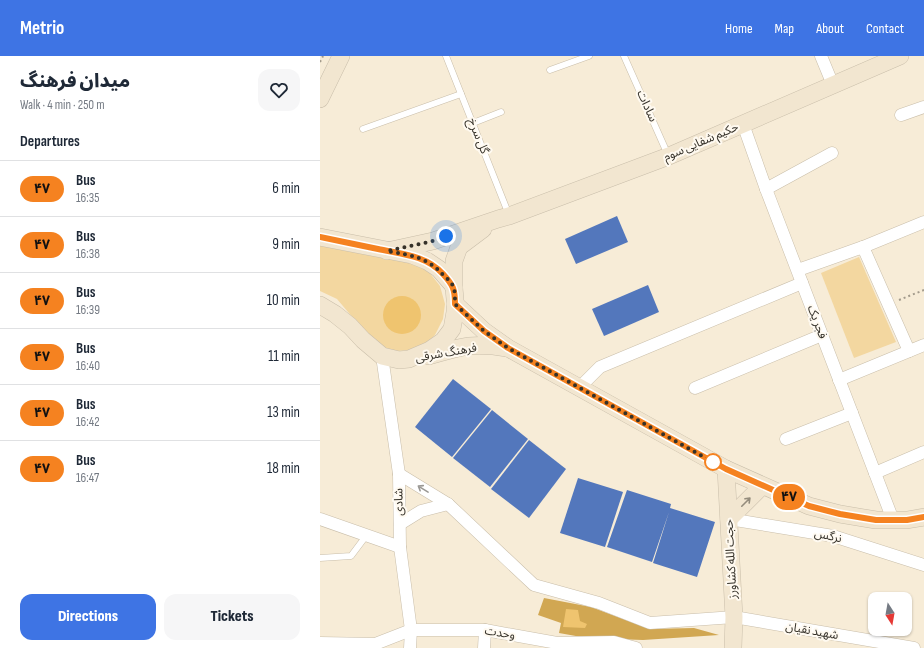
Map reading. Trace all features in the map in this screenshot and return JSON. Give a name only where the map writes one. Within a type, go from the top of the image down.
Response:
[{"type":"street","points":[[320,99],[341,56]]},
{"type":"street","points":[[821,56],[833,85]]},
{"type":"street","name":"حکیم شفایی سوم","points":[[503,218],[669,156],[900,56]]},
{"type":"street","points":[[902,115],[924,107]]},
{"type":"street","name":"فجر یک","points":[[743,124],[766,189],[893,520]]},
{"type":"street","points":[[766,189],[832,154]]},
{"type":"street","points":[[387,251],[433,241],[503,218]]},
{"type":"street","points":[[320,305],[335,314],[350,326],[363,340],[382,356],[399,360],[409,359],[430,350],[443,341],[452,329],[455,312],[454,261],[459,247],[470,238],[503,218]]},
{"type":"street","points":[[798,270],[863,247],[924,222]]},
{"type":"street","name":"فرهنگ شرقی","points":[[320,238],[412,255],[428,261],[439,269],[452,284],[454,296],[484,331],[508,348],[726,469],[762,486],[809,506],[840,514],[876,520],[907,520],[924,517]]},
{"type":"street","points":[[863,247],[910,351]]},
{"type":"street","points":[[580,387],[600,367],[802,283]]},
{"type":"street","points":[[695,388],[822,335]]},
{"type":"street","points":[[839,380],[924,345]]},
{"type":"street","name":"فرهنگ شرقی","points":[[409,359],[470,346],[508,348]]},
{"type":"street","name":"شادی","points":[[382,356],[399,474],[400,547],[411,630],[410,648]]},
{"type":"street","points":[[786,439],[852,413]]},
{"type":"street","points":[[875,473],[924,452]]},
{"type":"street","name":"حجت الله کشاورز","points":[[726,469],[734,617],[733,648]]},
{"type":"street","name":"شهید نقیان","points":[[399,474],[448,504],[534,585],[599,603],[650,623],[734,617],[914,648]]},
{"type":"street","points":[[729,519],[762,486]]},
{"type":"street","points":[[400,524],[421,511],[448,504]]},
{"type":"street","points":[[320,519],[400,547]]},
{"type":"street","name":"نرگس","points":[[729,519],[833,536],[924,564]]},
{"type":"street","points":[[320,643],[375,644],[411,630]]},
{"type":"street","name":"وحدت","points":[[411,630],[485,630],[557,646],[614,642],[636,648]]},
{"type":"street","points":[[484,648],[485,630]]},
{"type":"lane","name":"گل سرخ","points":[[446,56],[473,123],[503,218]]},
{"type":"lane","points":[[550,70],[589,56]]},
{"type":"lane","name":"سادات","points":[[624,56],[669,156]]},
{"type":"lane","points":[[363,129],[461,94]]},
{"type":"lane","points":[[473,123],[501,112]]},
{"type":"lane","points":[[320,558],[351,556],[366,536]]},
{"type":"path","points":[[320,62],[323,56]]},
{"type":"path","points":[[889,304],[924,290]]},
{"type":"shaded area","points":[[320,244],[414,264],[429,272],[440,286],[445,304],[443,319],[435,335],[424,346],[415,350],[395,351],[378,346],[337,299],[320,291]]},
{"type":"shaded area","points":[[859,257],[896,342],[854,358],[821,273]]},
{"type":"shaded area","points":[[402,296],[415,302],[421,315],[415,328],[402,334],[389,328],[383,315],[389,302]]},
{"type":"shaded area","points":[[544,598],[591,607],[650,629],[694,628],[719,635],[643,640],[587,638],[559,633],[561,623],[538,615]]},
{"type":"shaded area","points":[[566,609],[578,610],[580,621],[587,624],[585,628],[563,627]]},
{"type":"building","points":[[617,216],[628,242],[576,264],[565,239]]},
{"type":"building","points":[[648,285],[659,312],[604,336],[592,309]]},
{"type":"building","points":[[453,379],[491,409],[452,457],[415,427]]},
{"type":"building","points":[[492,410],[528,439],[490,487],[453,458]]},
{"type":"building","points":[[529,440],[566,469],[529,518],[491,489]]},
{"type":"building","points":[[578,478],[623,492],[605,547],[560,533]]},
{"type":"building","points":[[627,490],[671,504],[670,508],[715,522],[697,577],[653,563],[669,512],[652,562],[607,547]]},
{"type":"bus line","name":"۴۷","points":[[320,237],[412,255],[428,261],[439,269],[452,284],[454,288],[455,304],[484,331],[508,348],[726,469],[809,506],[840,514],[876,520],[907,520],[924,517]]},
{"type":"route","points":[[446,236],[433,241],[387,251],[412,255],[428,261],[439,269],[454,288],[455,304],[484,331],[508,348],[713,462]]}]
